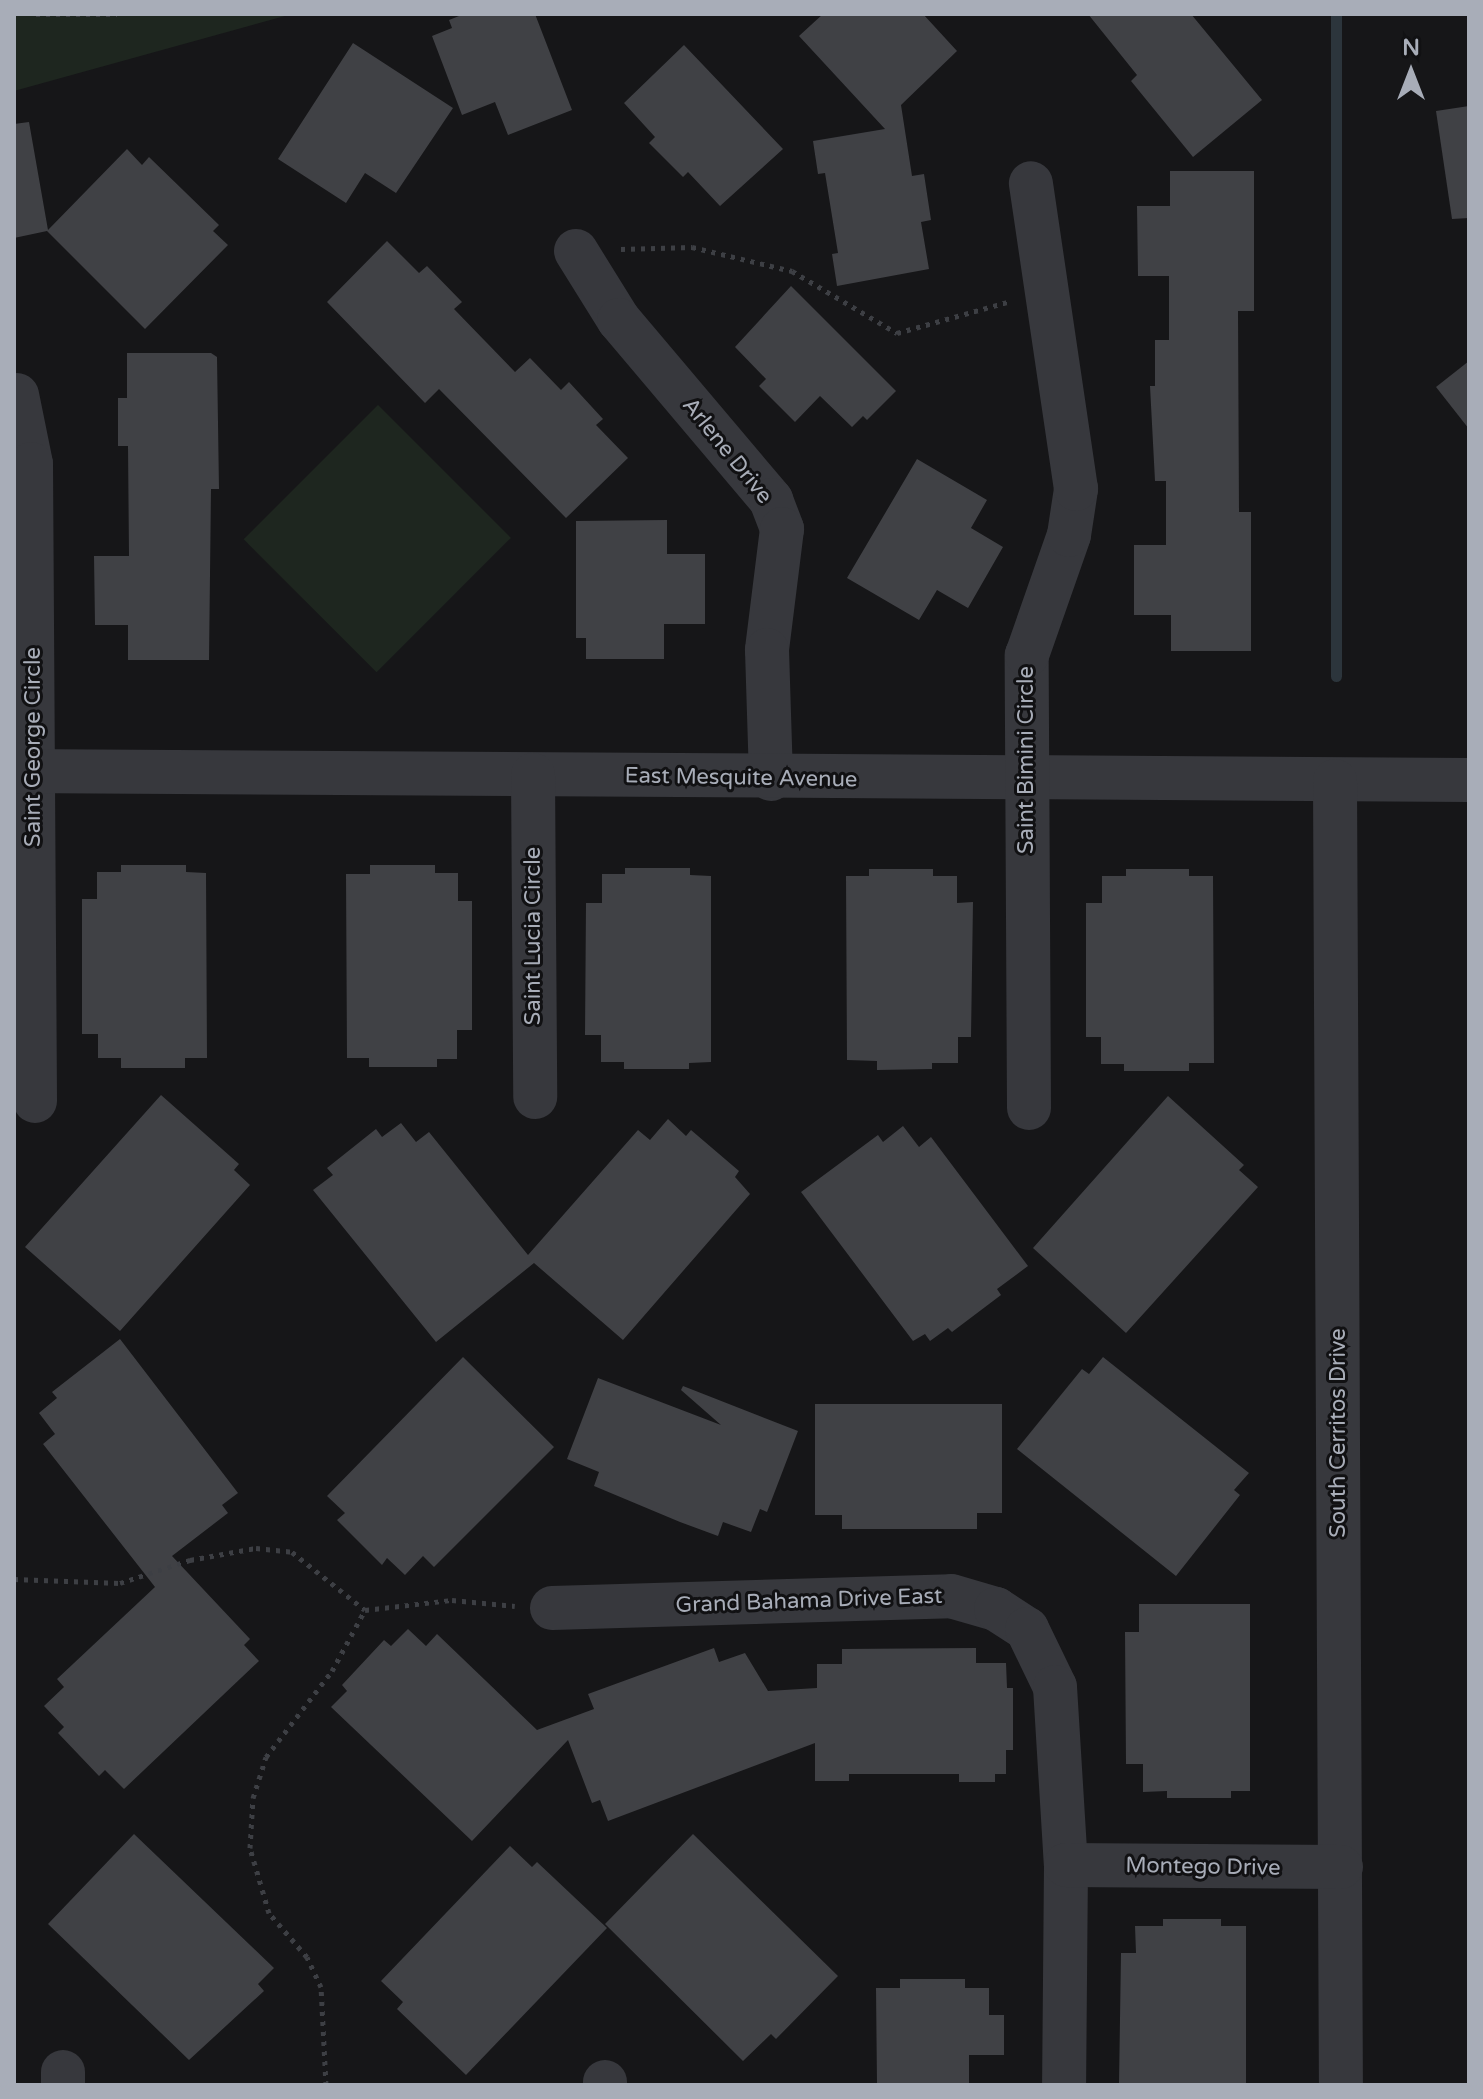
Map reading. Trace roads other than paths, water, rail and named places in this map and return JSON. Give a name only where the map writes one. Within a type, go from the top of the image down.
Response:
[{"type":"street","name":"Saint Bimini Circle","points":[[1029,1108],[1027,655],[1069,535],[1076,489],[1031,183]]},
{"type":"street","name":"Arlene Drive","points":[[576,251],[619,320],[771,500],[782,529],[767,650],[771,779]]},
{"type":"street","name":"Saint George Circle","points":[[17,395],[31,464],[25,771],[35,1101]]},
{"type":"street","name":"East Mesquite Avenue","points":[[25,771],[771,779],[1469,780]]},
{"type":"street","name":"Saint Lucia Circle","points":[[533,775],[535,1097]]},
{"type":"street","name":"South Cerritos Drive","points":[[1335,781],[1341,2085]]},
{"type":"street","name":"Grand Bahama Drive East","points":[[552,1608],[951,1596],[996,1609],[1027,1629],[1055,1687],[1066,1865],[1064,2085]]},
{"type":"street","name":"Montego Drive","points":[[1066,1865],[1341,1867]]},
{"type":"waterway","points":[[1336,14],[1336,676]]}]
